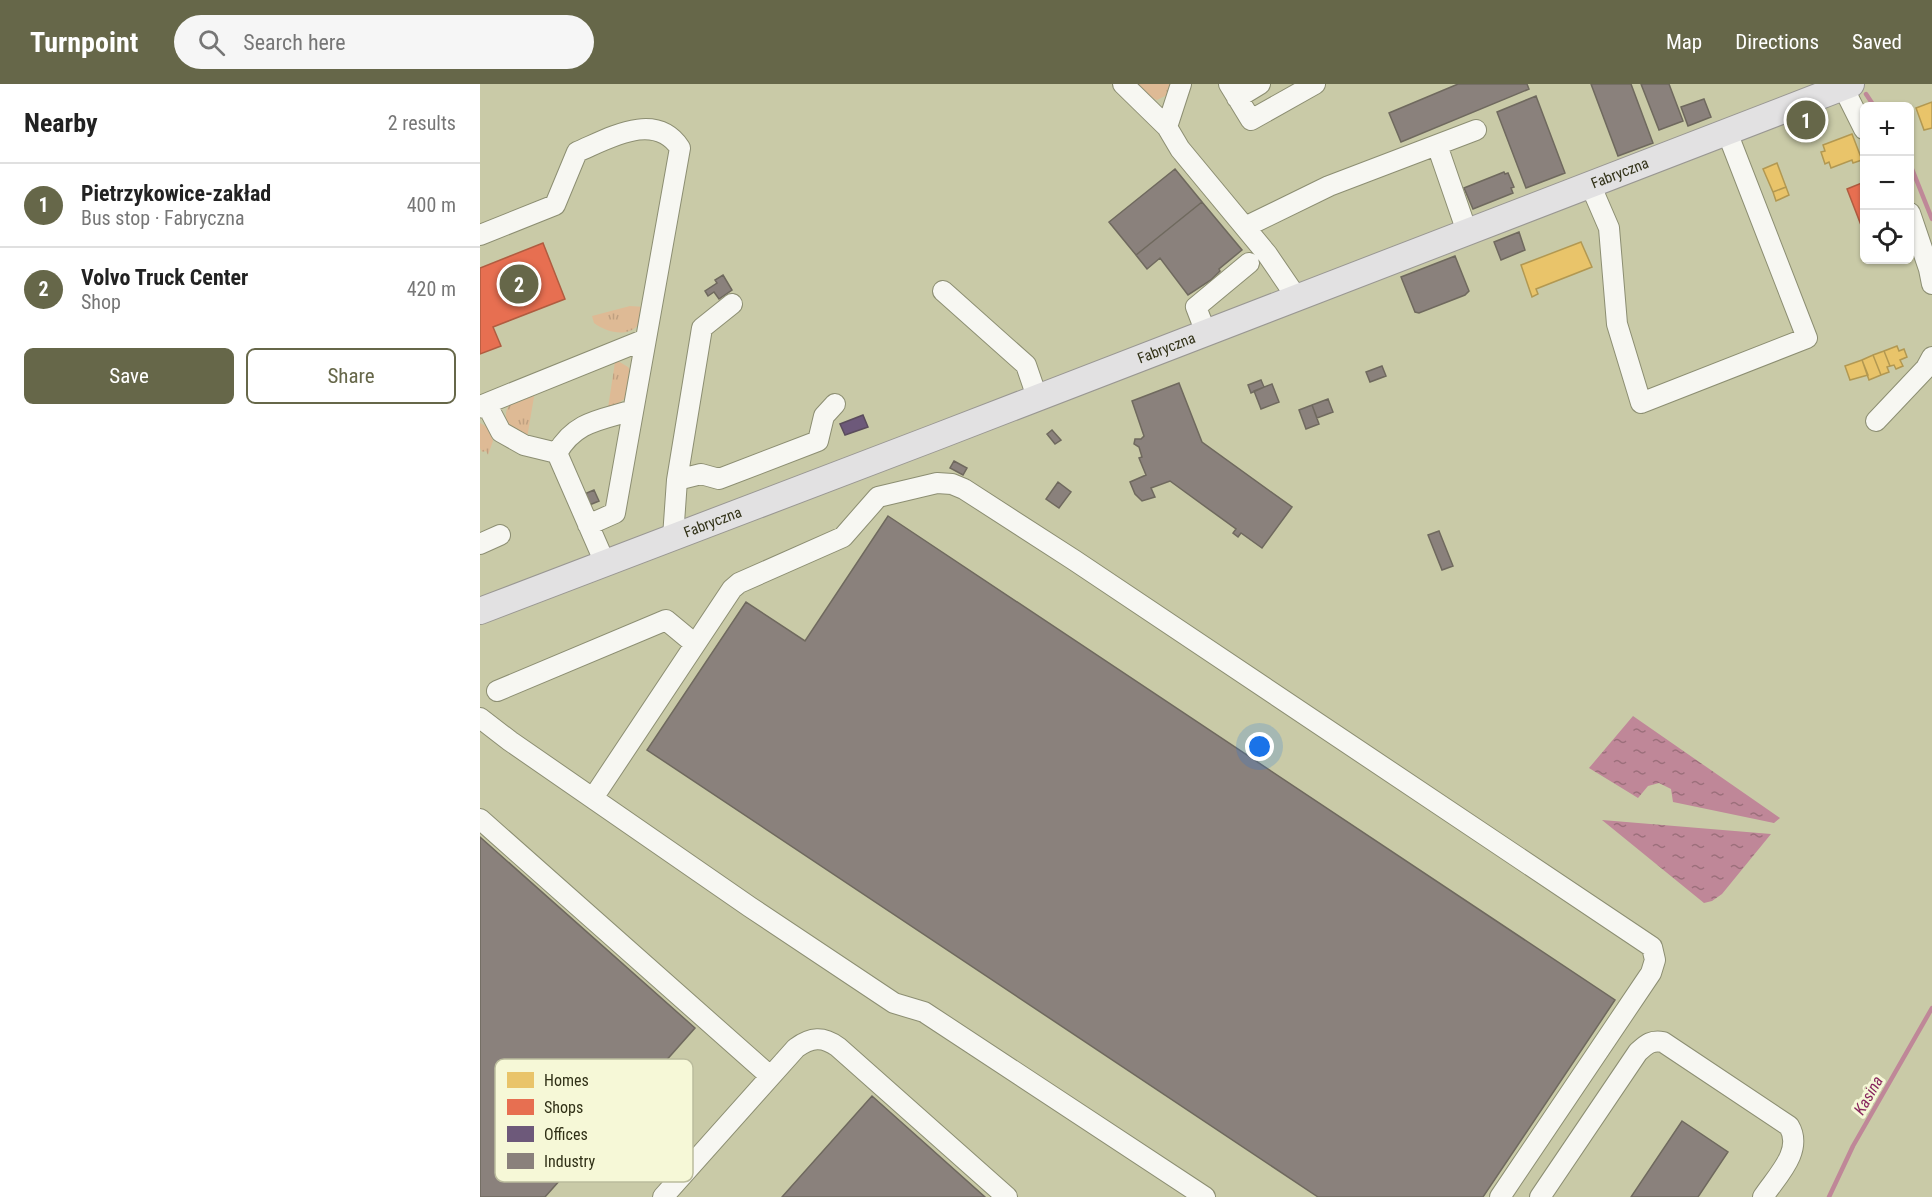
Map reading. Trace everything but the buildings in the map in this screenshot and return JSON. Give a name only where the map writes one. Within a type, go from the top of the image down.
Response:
[{"type":"main road","name":"Fabryczna","points":[[480,611],[1847,86]]},
{"type":"street","points":[[1123,84],[1167,127],[1180,149],[1267,254],[1298,298]]},
{"type":"street","points":[[1167,127],[1181,84]]},
{"type":"street","points":[[1260,84],[1233,91],[1251,120],[1308,86]]},
{"type":"street","points":[[1847,86],[1860,119]]},
{"type":"street","points":[[480,235],[555,205],[577,152],[637,128],[649,128],[665,133],[674,139],[680,148],[615,513],[588,525]]},
{"type":"street","points":[[1245,227],[1329,186],[1476,130]]},
{"type":"street","points":[[1590,184],[1609,228],[1617,324],[1641,403],[1807,338],[1727,132]]},
{"type":"street","points":[[1437,145],[1467,232]]},
{"type":"street","points":[[1914,225],[1932,284]]},
{"type":"street","points":[[1206,333],[1196,308],[1249,263]]},
{"type":"street","points":[[943,291],[1026,365],[1037,397]]},
{"type":"street","points":[[674,537],[677,480],[702,328],[732,304]]},
{"type":"street","points":[[480,406],[646,339]]},
{"type":"street","points":[[1876,421],[1926,368],[1932,357]]},
{"type":"street","points":[[677,480],[701,474],[719,479],[818,441],[824,416],[835,404]]},
{"type":"street","points":[[480,406],[489,409],[501,432],[524,445],[557,453]]},
{"type":"street","points":[[557,453],[569,435],[582,426],[633,410]]},
{"type":"street","points":[[557,453],[605,563]]},
{"type":"street","points":[[593,798],[732,589],[739,583],[843,537],[878,497],[943,482],[964,489],[1645,941],[1654,951],[1655,960],[1651,973],[1500,1197]]},
{"type":"street","points":[[480,544],[500,535]]},
{"type":"street","points":[[497,692],[666,620],[695,644]]},
{"type":"street","points":[[480,718],[750,907],[894,1003],[924,1012],[1205,1197]]},
{"type":"street","points":[[480,819],[770,1076]]},
{"type":"street","points":[[693,1163],[796,1048],[808,1041],[821,1039],[834,1044],[1007,1197]]},
{"type":"street","points":[[1540,1197],[1638,1052],[1649,1042],[1655,1041],[1663,1042],[1789,1126],[1794,1134],[1795,1143],[1792,1154],[1763,1197]]},
{"type":"street","points":[[663,1197],[676,1182]]},
{"type":"green space","points":[[1138,84],[1172,84],[1167,95],[1157,100],[1147,95]]},
{"type":"green space","points":[[630,306],[645,307],[641,321],[631,330],[612,332],[594,323],[592,316]]},
{"type":"green space","points":[[618,361],[631,371],[627,397],[608,408],[615,362]]},
{"type":"green space","points":[[535,391],[527,438],[517,436],[510,429],[506,420],[507,410],[514,400]]},
{"type":"green space","points":[[480,423],[489,428],[493,441],[488,455],[480,448]]},
{"type":"water","points":[[1633,716],[1780,818],[1774,823],[1673,802],[1671,789],[1659,783],[1648,786],[1638,798],[1589,768]]},
{"type":"water","points":[[1602,820],[1771,834],[1722,894],[1704,903]]},
{"type":"waterway","name":"Kasina","points":[[1866,94],[1871,102]]},
{"type":"waterway","name":"Kasina","points":[[1914,174],[1932,219]]},
{"type":"waterway","name":"Kasina","points":[[1829,1197],[1853,1146],[1932,1008]]},
{"type":"place","name":"Pietrzykowice-zakład","points":[[1806,120]]},
{"type":"place","name":"Volvo Truck Center","points":[[519,284]]}]
